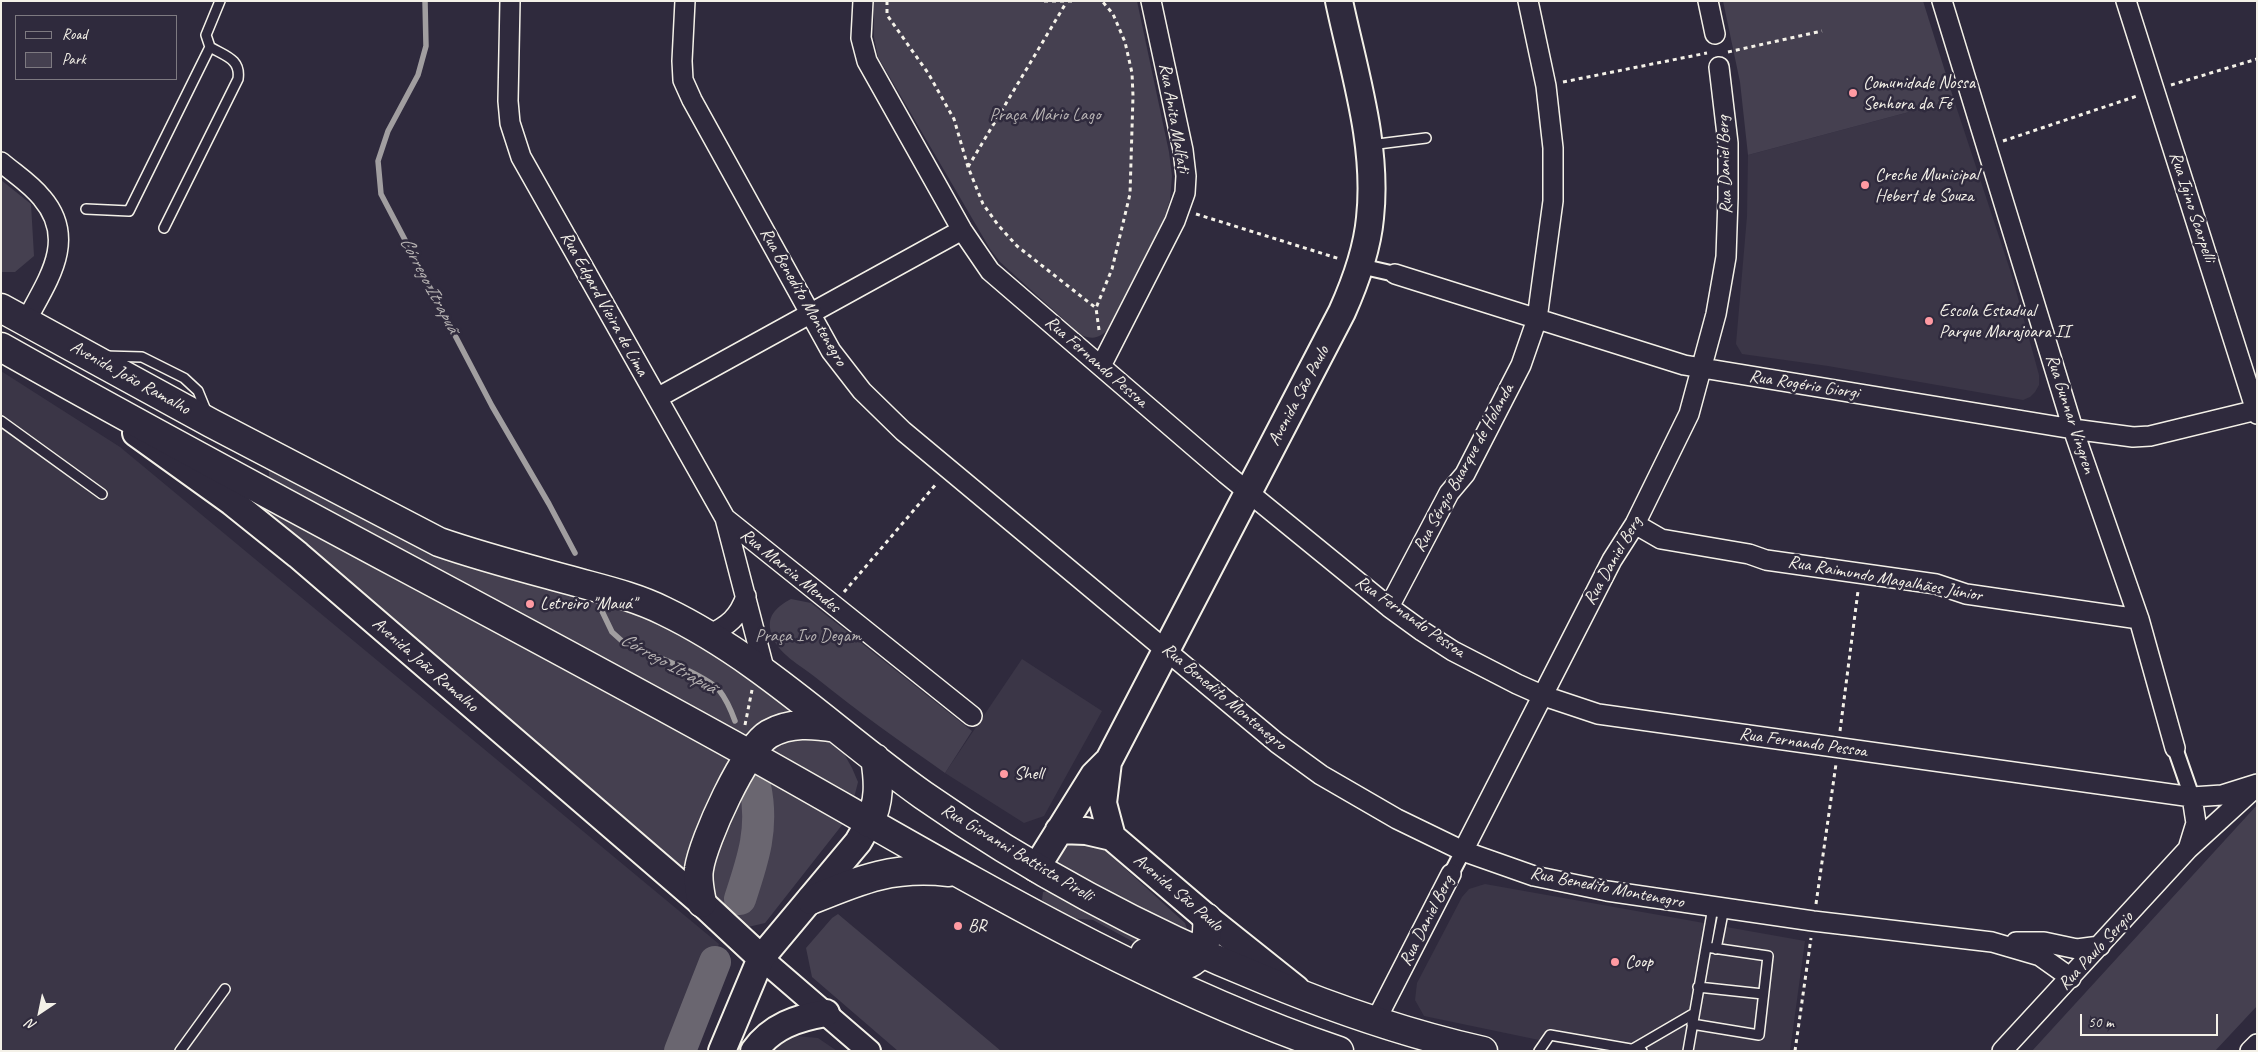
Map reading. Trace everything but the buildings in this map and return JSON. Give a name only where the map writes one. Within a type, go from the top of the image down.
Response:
[{"type":"highway","name":"Avenida João Ramalho","points":[[1,308],[412,530],[473,554],[589,585]]},
{"type":"highway","name":"Avenida João Ramalho","points":[[1,347],[74,389],[754,748]]},
{"type":"highway","name":"Rua Giovanni Battista Pirelli","points":[[589,585],[613,591],[656,608],[708,635],[762,672],[970,828],[1036,868],[1201,953],[1305,996],[1375,1022],[1483,1051]]},
{"type":"highway","points":[[702,903],[699,869],[703,853],[739,771],[754,748],[768,734],[794,725],[812,724],[837,729]]},
{"type":"highway","points":[[754,748],[870,823],[958,874],[1093,944],[1182,988],[1246,1016],[1339,1051]]},
{"type":"highway","points":[[870,823],[875,811],[879,781],[875,758]]},
{"type":"highway","points":[[1034,913],[1031,889],[1036,868]]},
{"type":"highway","points":[[811,900],[851,883],[882,874],[917,870],[958,874]]},
{"type":"highway","points":[[1093,944],[1127,944],[1168,965],[1180,966],[1189,964],[1201,953],[1206,942],[1208,932],[1207,918]]},
{"type":"main road","name":"Avenida São Paulo","points":[[1036,868],[1094,775],[1108,762],[1342,312],[1360,266],[1370,218],[1369,145],[1339,1]]},
{"type":"main road","name":"Avenida João Ramalho","points":[[74,389],[232,502],[298,555],[702,903],[761,958]]},
{"type":"main road","name":"Avenida São Paulo","points":[[1108,762],[1103,803],[1112,838],[1207,918],[1305,996]]},
{"type":"main road","points":[[722,1051],[761,958],[858,842],[870,823]]},
{"type":"main road","points":[[1058,830],[1086,831],[1112,838]]},
{"type":"main road","points":[[754,1051],[760,1042],[779,1027],[801,1017],[826,1014]]},
{"type":"street","name":"Rua Edgard Vieira de Lima","points":[[510,1],[508,101],[510,123],[521,157],[724,518],[746,596],[762,672]]},
{"type":"street","name":"Rua Benedito Montenegro","points":[[685,1],[683,80],[692,100],[831,351],[862,391],[903,431],[1277,743],[1321,775],[1397,819],[1463,851],[1542,878],[1607,892],[1813,921],[1992,942],[2040,956],[2071,978]]},
{"type":"street","name":"Rua Fernando Pessoa","points":[[862,1],[861,38],[867,61],[962,230],[990,270],[1248,492],[1389,607],[1453,651],[1544,696],[1598,714],[2192,797],[2222,795],[2257,786]]},
{"type":"street","name":"Rua Anita Malfati","points":[[1101,366],[1181,209],[1186,193],[1183,150],[1151,1]]},
{"type":"street","name":"Rua Sérgio Buarque de Holanda","points":[[1389,607],[1449,493],[1465,474],[1521,365],[1537,319],[1553,201],[1553,148],[1546,86],[1528,1]]},
{"type":"street","points":[[1708,1],[1715,34]]},
{"type":"street","name":"Rua Gunnar Vingren","points":[[1942,1],[2073,429],[2139,619],[2175,748],[2192,797]]},
{"type":"street","name":"Rua Igino Scarpelli","points":[[2126,1],[2256,411]]},
{"type":"street","name":"Rua Daniel Berg","points":[[1375,1022],[1544,696],[1554,670],[1612,560],[1635,524],[1689,414],[1716,314],[1726,257],[1728,143],[1719,57]]},
{"type":"street","points":[[1,162],[41,196],[50,208],[57,223],[58,253],[55,264],[26,321]]},
{"type":"street","points":[[657,398],[962,230]]},
{"type":"street","name":"Rua Rogério Giorgi","points":[[1360,266],[1395,274],[1684,365],[2073,429],[2133,437],[2150,436],[2256,411]]},
{"type":"street","name":"Rua Marcia Mendes","points":[[724,518],[972,716]]},
{"type":"street","name":"Rua Raimundo Magalhães Júnior","points":[[1635,524],[1661,539],[1749,554],[1766,560],[1936,584],[1966,594],[2139,619]]},
{"type":"street","points":[[708,635],[732,621],[738,614],[746,596]]},
{"type":"street","name":"Rua Paulo Sergio","points":[[2002,1051],[2188,849],[2257,786]]},
{"type":"street","name":"Rua Paulo Sergio","points":[[2188,849],[2196,823],[2192,797]]},
{"type":"street","points":[[1992,942],[2044,942],[2077,949],[2100,946]]},
{"type":"street","points":[[761,958],[869,1051]]},
{"type":"street","points":[[2250,1051],[2257,1044]]},
{"type":"lane","points":[[164,228],[238,79],[240,69],[238,64],[210,47],[206,35],[220,1]]},
{"type":"lane","points":[[86,209],[129,211],[210,47]]},
{"type":"lane","points":[[1369,145],[1426,138]]},
{"type":"lane","points":[[1,421],[102,494]]},
{"type":"lane","points":[[1688,1051],[1706,947],[1718,907]]},
{"type":"lane","points":[[1716,948],[1718,907]]},
{"type":"lane","points":[[1539,1051],[1550,1035],[1637,1050],[1693,1019],[1759,1035],[1768,956],[1706,947]]},
{"type":"lane","points":[[1698,987],[1763,994]]},
{"type":"lane","points":[[180,1051],[225,989]]},
{"type":"path","points":[[887,1],[886,15],[928,73],[954,119],[968,167],[983,204],[998,225],[1038,264],[1063,280],[1096,308]]},
{"type":"path","points":[[1044,1],[1066,3],[1072,1]]},
{"type":"path","points":[[1102,1],[1113,14],[1125,42],[1132,73],[1133,96],[1130,194],[1112,269],[1096,308],[1100,337],[1112,347]]},
{"type":"path","points":[[968,167],[1066,3]]},
{"type":"path","points":[[1546,86],[1704,53],[1719,57],[1822,31]]},
{"type":"path","points":[[1987,146],[2155,90],[2257,59]]},
{"type":"path","points":[[1181,209],[1360,266]]},
{"type":"path","points":[[833,606],[949,469]]},
{"type":"path","points":[[1795,1051],[1838,748],[1860,574]]},
{"type":"path","points":[[754,748],[745,730],[744,721],[762,672]]},
{"type":"shaded area","points":[[1954,100],[2012,276],[2039,375],[2039,385],[2035,392],[2023,400],[1828,366],[1742,354],[1736,344],[1747,216],[1748,155]]},
{"type":"shaded area","points":[[1,371],[120,447],[719,944],[675,1051],[1,1051]]},
{"type":"shaded area","points":[[1022,659],[1102,711],[1044,816],[1024,823],[945,773]]},
{"type":"shaded area","name":"Coop","points":[[1485,884],[1805,941],[1790,1051],[1608,1051],[1539,1040],[1424,1016],[1415,1000],[1417,983],[1462,897],[1469,889]]},
{"type":"shaded area","points":[[796,1036],[818,1038],[837,1051],[770,1051],[784,1038]]},
{"type":"green space","name":"Praça Mário Lago","points":[[874,1],[1137,1],[1169,152],[1172,176],[1170,200],[1164,219],[1110,328],[1103,334],[1093,338],[1081,335],[1000,262],[990,249],[878,57],[874,37]]},
{"type":"green space","points":[[1723,1],[1923,1],[1954,100],[1748,155],[1740,82]]},
{"type":"green space","points":[[1,180],[31,204],[34,256],[15,272],[1,272]]},
{"type":"green space","points":[[275,465],[688,632],[833,734],[858,782],[851,810],[842,825],[765,923],[748,927],[304,542],[269,514],[269,469]]},
{"type":"green space","name":"Praça Ivo Degam","points":[[791,599],[811,603],[972,731],[945,773],[847,702],[790,659],[779,648],[770,629],[771,618],[781,605]]},
{"type":"green space","points":[[2257,805],[2257,1006],[2215,1051],[2032,1051]]},
{"type":"green space","points":[[1073,842],[1099,845],[1185,923],[1187,929],[1182,932],[1057,865],[1061,851]]},
{"type":"green space","points":[[1049,891],[1170,957],[1167,960],[1093,920],[1069,918],[1048,906],[1042,900],[1043,892]]},
{"type":"green space","points":[[838,914],[1001,1051],[898,1051],[812,977],[806,948],[832,918]]},
{"type":"waterway","name":"Córrego Itrapuã","points":[[425,1],[426,46],[418,75],[388,131],[378,161],[381,194],[492,406],[575,553]]},
{"type":"waterway","name":"Córrego Itrapuã","points":[[600,607],[612,632],[622,641],[688,670],[712,684],[724,698],[735,721]]},
{"type":"waterway","name":"Córrego Itrapuã","points":[[740,899],[753,857],[758,830],[755,786]]},
{"type":"waterway","name":"Córrego Itrapuã","points":[[680,1051],[715,962]]},
{"type":"place","name":"Comunidade Nossa Senhora da Fé","points":[[1853,93]]},
{"type":"place","name":"Creche Municipal Hebert de Souza","points":[[1865,185]]},
{"type":"place","name":"Escola Estadual Parque Marajoara II","points":[[1929,321]]},
{"type":"place","name":"Letreiro \"Mauá\"","points":[[530,604]]},
{"type":"place","name":"Shell","points":[[1004,774]]},
{"type":"place","name":"BR","points":[[958,926]]},
{"type":"place","name":"Coop","points":[[1615,962]]}]
